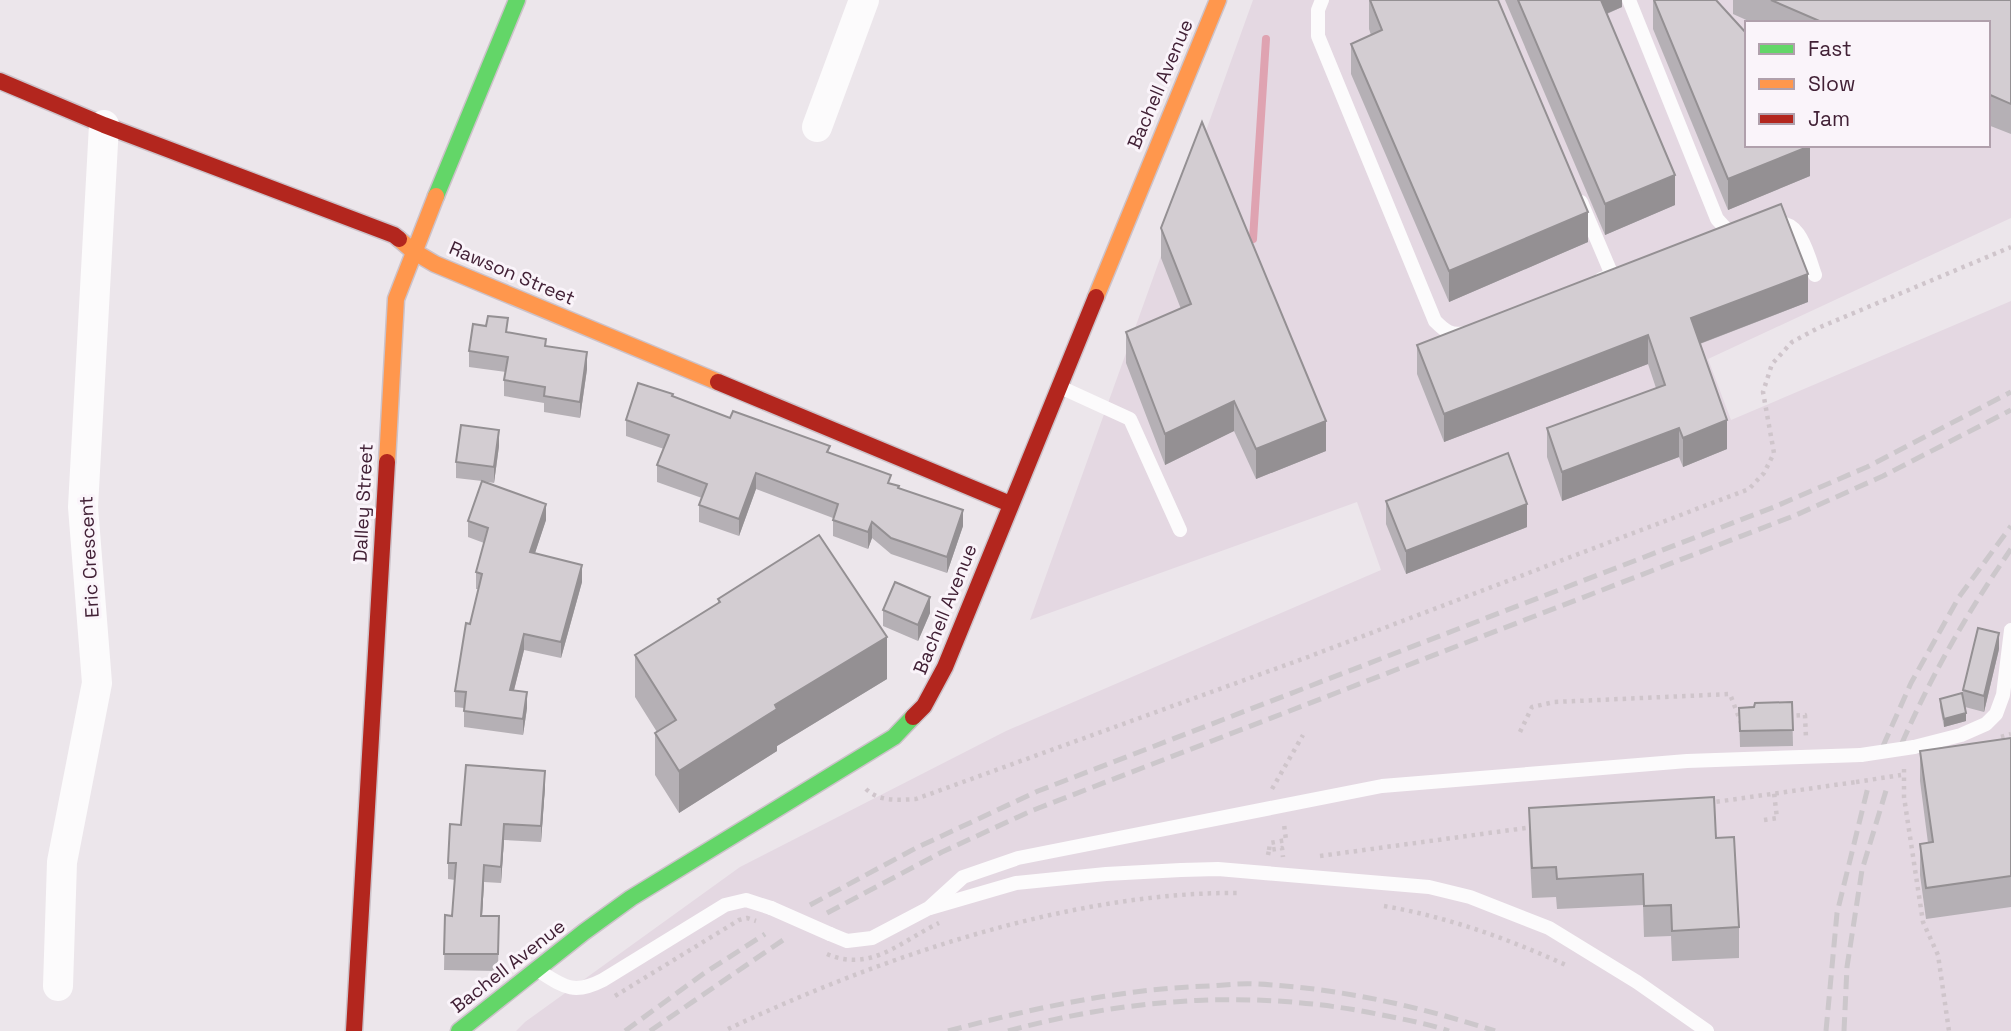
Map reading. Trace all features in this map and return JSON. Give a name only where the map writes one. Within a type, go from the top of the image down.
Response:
[{"type":"street","name":"Dalley Street","points":[[354,1031],[396,299],[413,251],[517,0]]},
{"type":"street","points":[[817,127],[864,0]]},
{"type":"street","name":"Bachell Avenue","points":[[459,1031],[631,898],[894,737],[925,706],[945,667],[1218,0]]},
{"type":"street","name":"Rawson Street","points":[[0,81],[104,125],[394,235],[435,264],[1010,504]]},
{"type":"street","name":"Eric Crescent","points":[[58,986],[62,862],[97,683],[83,506],[104,125]]},
{"type":"lane","points":[[1322,0],[1318,10],[1318,36],[1435,321],[1446,332],[1457,335],[1473,332]]},
{"type":"lane","points":[[1629,0],[1717,219],[1727,230],[1742,233],[1778,222],[1790,225],[1799,233],[1815,275]]},
{"type":"lane","points":[[1575,187],[1612,275],[1587,285]]},
{"type":"lane","points":[[1058,386],[1130,419],[1180,530]]},
{"type":"lane","points":[[929,908],[963,877],[1018,858],[1382,786],[1686,761],[1861,755],[1914,747],[1961,735],[1986,724],[1996,714],[2003,695],[2011,630]]},
{"type":"lane","points":[[537,970],[565,988],[589,987],[725,905],[746,900],[847,941],[872,938],[929,908],[1016,883],[1218,869],[1429,887],[1483,902],[1549,928],[1707,1031]]},
{"type":"path","points":[[848,765],[868,793],[889,800],[916,799],[1308,657],[1749,489],[1764,473],[1773,453],[1763,392],[1772,364],[1792,342],[1818,328],[2011,247]]},
{"type":"path","points":[[1520,732],[1532,707],[1554,702],[1730,694],[1741,724]]},
{"type":"path","points":[[1779,716],[1805,715],[1806,739]]},
{"type":"path","points":[[1738,717],[1752,717]]},
{"type":"path","points":[[1903,761],[1904,797],[1923,922],[1938,956],[1949,1031]]},
{"type":"path","points":[[1705,803],[1903,775]]},
{"type":"path","points":[[1764,820],[1777,818],[1774,793]]},
{"type":"path","points":[[1312,857],[1537,826]]},
{"type":"path","points":[[1267,873],[1269,849],[1282,848],[1284,861]]},
{"type":"path","points":[[729,1028],[851,975],[1004,928],[1071,912],[1149,899],[1243,893]]},
{"type":"path","points":[[1374,904],[1455,922],[1501,937],[1579,971]]},
{"type":"path","points":[[615,996],[739,920],[747,918],[765,925]]},
{"type":"path","points":[[826,954],[848,961],[868,959],[892,950],[939,923]]},
{"type":"shaded area","points":[[1253,0],[2011,0],[2011,218],[1708,359],[1731,420],[2011,301],[2011,1031],[516,1031],[740,867],[1006,731],[1381,570],[1357,502],[1030,620]]},
{"type":"building","points":[[1370,0],[1498,0],[1588,212],[1449,271],[1351,44],[1382,30]]},
{"type":"building","points":[[1518,0],[1601,0],[1675,175],[1605,204]]},
{"type":"building","points":[[1654,0],[1716,0],[1745,32],[1745,147],[1808,147],[1728,179]]},
{"type":"building","points":[[1771,0],[2011,0],[2011,104],[1990,95],[1990,21],[1819,21]]},
{"type":"building","points":[[1202,122],[1326,421],[1256,449],[1234,401],[1165,434],[1126,332],[1191,304],[1161,228]]},
{"type":"building","points":[[1781,204],[1808,274],[1691,318],[1727,420],[1683,438],[1679,428],[1562,472],[1547,428],[1665,385],[1648,335],[1444,414],[1417,345]]},
{"type":"building","points":[[488,316],[508,318],[506,332],[546,339],[545,346],[587,352],[580,402],[544,396],[545,387],[504,380],[508,357],[469,351],[473,324],[486,326]]},
{"type":"building","points":[[638,383],[673,394],[672,396],[730,418],[733,411],[830,446],[827,452],[891,475],[888,483],[899,486],[898,488],[963,510],[947,557],[891,538],[872,522],[868,532],[833,520],[838,504],[756,473],[739,519],[699,505],[707,484],[657,465],[669,435],[626,420]]},
{"type":"building","points":[[461,425],[499,430],[494,467],[456,462]]},
{"type":"building","points":[[1508,453],[1527,504],[1406,551],[1386,501]]},
{"type":"building","points":[[482,481],[546,504],[530,552],[582,565],[561,642],[524,634],[510,690],[527,692],[523,719],[464,711],[466,692],[455,691],[466,623],[470,624],[482,574],[476,572],[488,528],[468,521]]},
{"type":"building","points":[[819,535],[887,637],[775,705],[777,709],[679,771],[655,733],[676,720],[635,655]]},
{"type":"building","points":[[895,582],[930,597],[918,625],[883,610]]},
{"type":"building","points":[[1978,628],[1999,633],[1984,696],[1963,690]]},
{"type":"building","points":[[1962,693],[1966,713],[1944,719],[1940,699]]},
{"type":"building","points":[[1792,702],[1793,730],[1740,731],[1739,708],[1754,707],[1755,703]]},
{"type":"building","points":[[2011,738],[2011,876],[1926,888],[1920,844],[1933,842],[1920,751]]},
{"type":"building","points":[[466,765],[545,771],[541,826],[504,824],[501,867],[484,865],[481,916],[499,916],[498,954],[444,954],[445,915],[452,916],[456,863],[448,863],[450,824],[461,825]]},
{"type":"building","points":[[1714,797],[1716,838],[1734,837],[1739,927],[1672,931],[1671,905],[1644,906],[1643,874],[1557,879],[1556,867],[1532,868],[1529,808]]},
{"type":"waterway","points":[[1253,239],[1266,39]]},
{"type":"railway","points":[[810,905],[916,848],[1038,791],[1774,507],[1867,467],[2011,392]]},
{"type":"railway","points":[[827,913],[942,852],[1031,811],[1796,515],[1883,476],[2011,410]]},
{"type":"railway","points":[[1883,746],[1911,683],[1959,597],[2011,526]]},
{"type":"railway","points":[[1902,743],[1952,643],[2011,549]]},
{"type":"railway","points":[[1844,1031],[1847,967],[1862,870],[1888,784]]},
{"type":"railway","points":[[1826,1031],[1837,913],[1868,787]]},
{"type":"railway","points":[[625,1031],[703,974],[765,934]]},
{"type":"railway","points":[[650,1031],[786,938]]},
{"type":"railway","points":[[948,1031],[1045,1007],[1110,995],[1245,984],[1348,994],[1437,1014],[1495,1031]]},
{"type":"railway","points":[[1008,1031],[1099,1011],[1191,1001],[1238,1000],[1331,1006],[1405,1019],[1449,1031]]},
{"type":"traffic: fast","points":[[436,196],[517,0]]},
{"type":"traffic: fast","points":[[459,1031],[631,898],[894,737],[913,717]]},
{"type":"traffic: slow","points":[[1096,297],[1218,0]]},
{"type":"traffic: slow","points":[[387,462],[396,299],[436,196]]},
{"type":"traffic: slow","points":[[399,239],[435,264],[718,382]]},
{"type":"traffic: jam","points":[[0,81],[104,125],[399,239]]},
{"type":"traffic: jam","points":[[913,717],[924,706],[945,667],[1096,297]]},
{"type":"traffic: jam","points":[[718,382],[1010,504]]},
{"type":"traffic: jam","points":[[354,1031],[387,462]]}]
